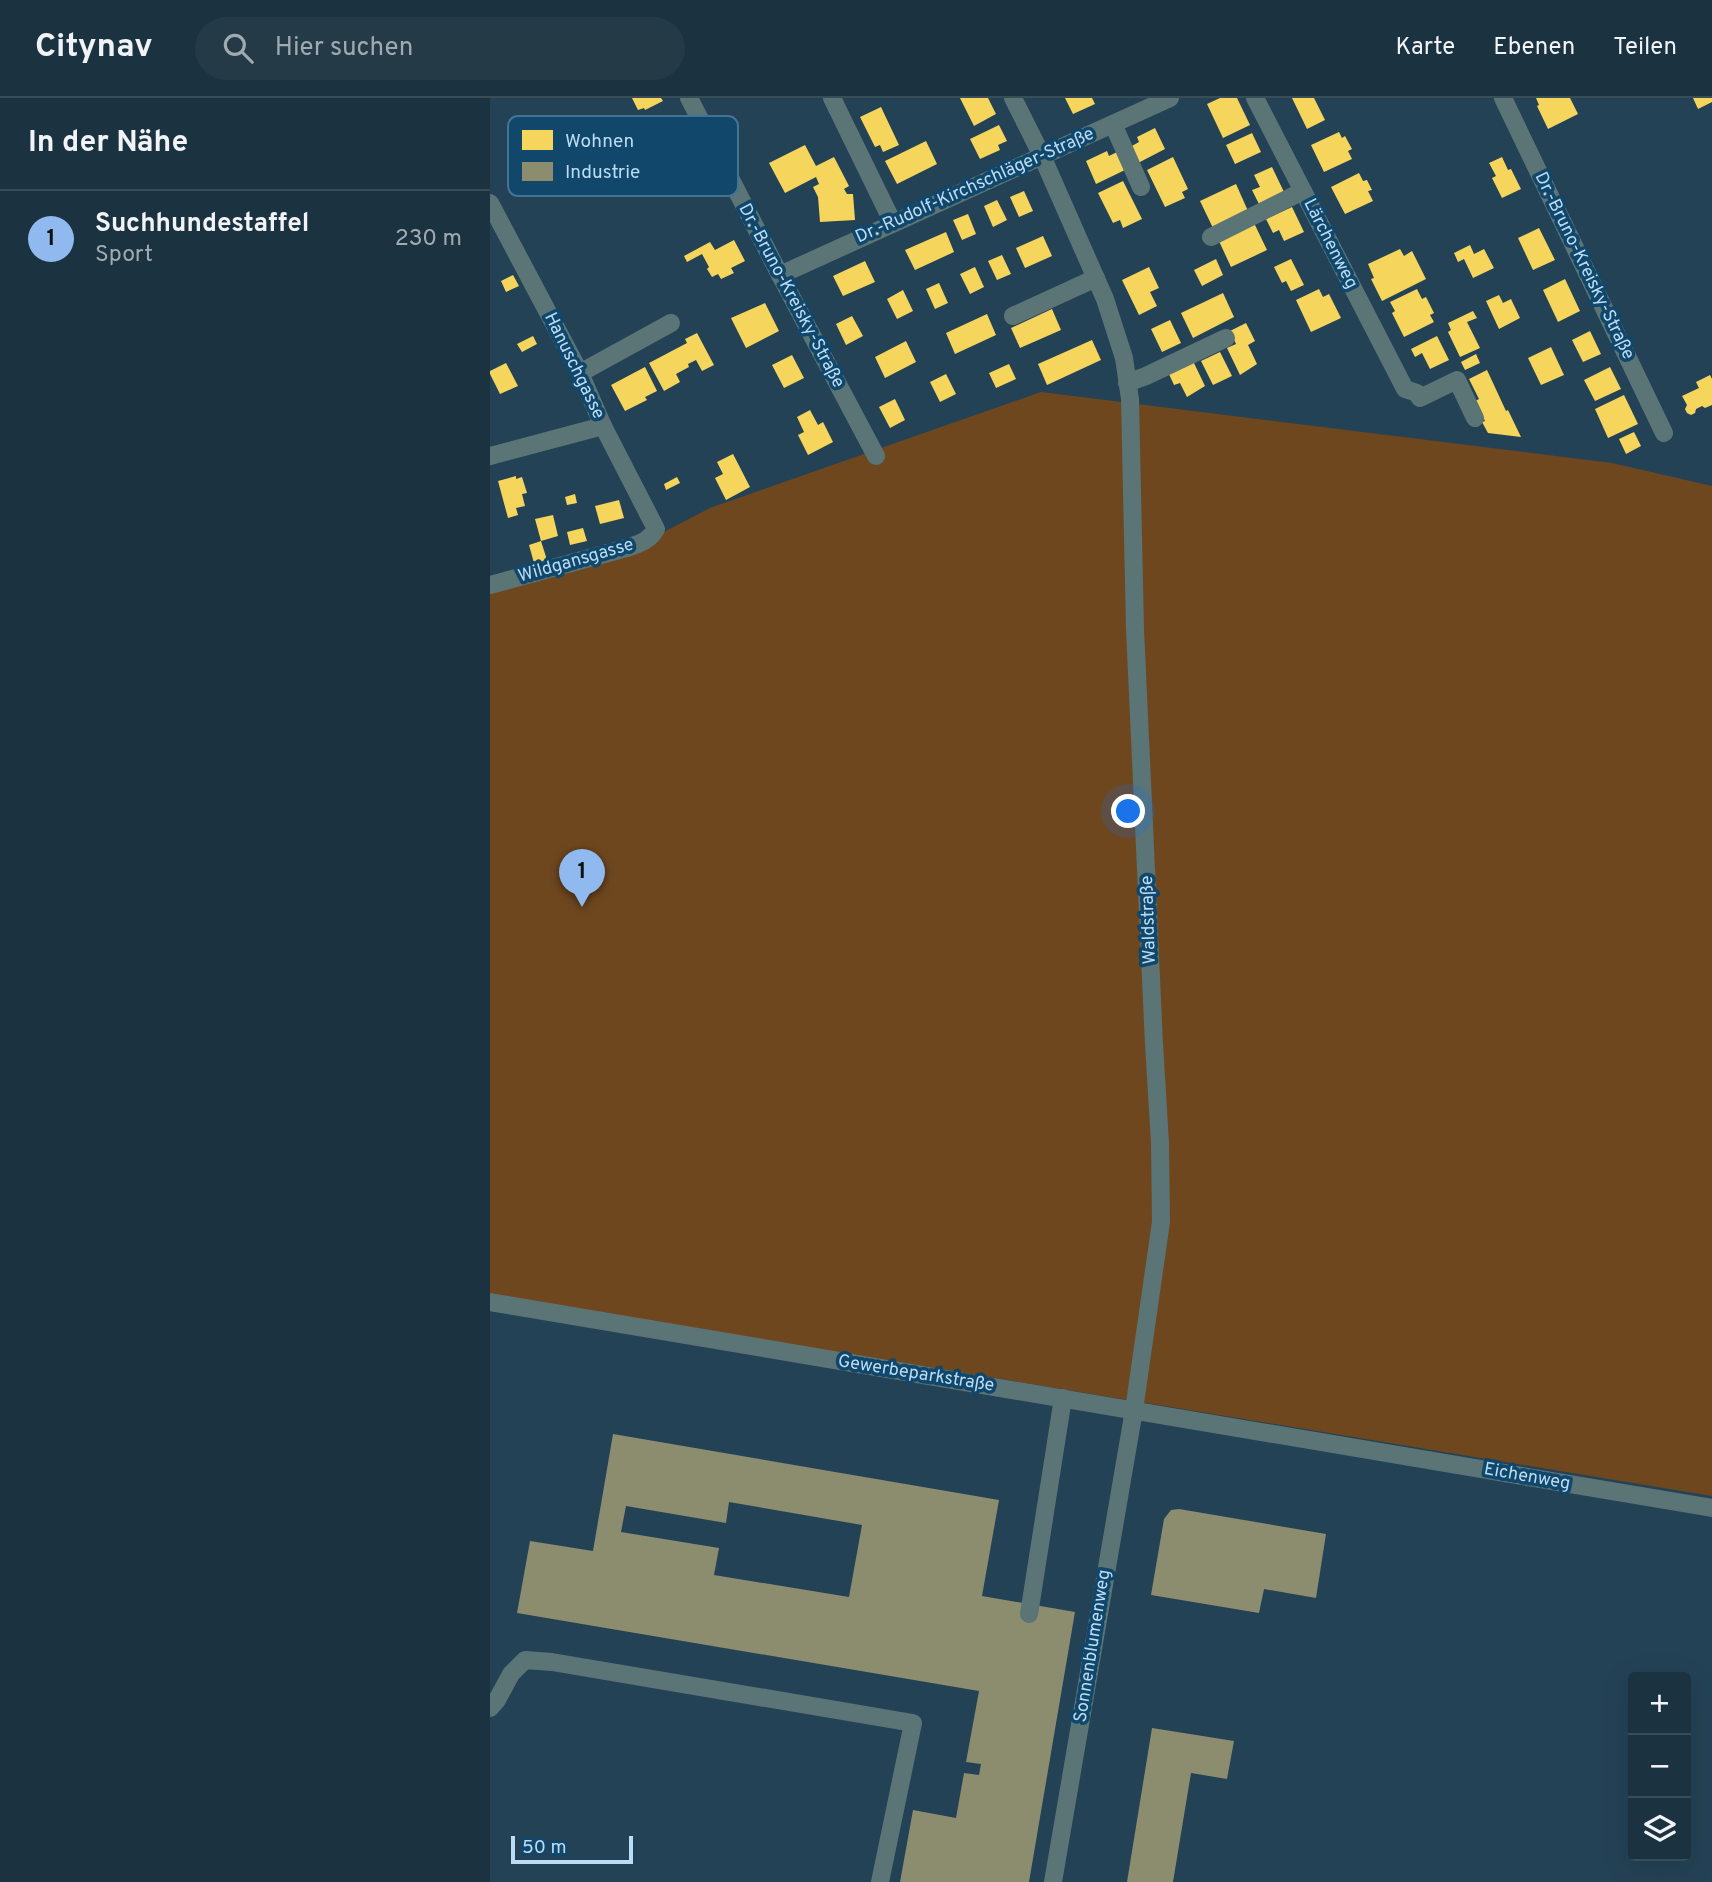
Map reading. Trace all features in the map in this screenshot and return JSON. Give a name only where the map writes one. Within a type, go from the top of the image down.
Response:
[{"type":"street","name":"Dr.-Bruno-Kreisky-Straße","points":[[689,98],[698,116]]},
{"type":"street","points":[[832,98],[893,223]]},
{"type":"street","name":"Waldstraße","points":[[1013,98],[1096,278],[1116,330],[1124,358],[1127,383],[1131,428],[1135,629],[1160,1143],[1161,1222],[1134,1410]]},
{"type":"street","name":"Dr.-Rudolf-Kirchschläger-Straße","points":[[780,275],[1170,98]]},
{"type":"street","name":"Lärchenweg","points":[[1255,98],[1405,389],[1418,393],[1420,398],[1457,380],[1475,418]]},
{"type":"street","name":"Dr.-Bruno-Kreisky-Straße","points":[[1503,98],[1664,433]]},
{"type":"street","points":[[1113,124],[1141,187]]},
{"type":"street","points":[[1211,237],[1303,191]]},
{"type":"street","name":"Dr.-Bruno-Kreisky-Straße","points":[[738,193],[876,456]]},
{"type":"street","name":"Hanuschgasse","points":[[490,203],[580,373],[603,426],[656,529]]},
{"type":"street","points":[[1013,316],[1096,278]]},
{"type":"street","points":[[580,373],[671,323]]},
{"type":"street","points":[[1127,383],[1226,338]]},
{"type":"street","points":[[490,456],[603,426]]},
{"type":"street","name":"Wildgansgasse","points":[[490,585],[630,547],[646,541],[656,529]]},
{"type":"street","name":"Gewerbeparkstraße","points":[[490,1302],[1343,1446]]},
{"type":"street","points":[[1029,1614],[1063,1398]]},
{"type":"street","name":"Sonnenblumenweg","points":[[1053,1882],[1134,1410]]},
{"type":"street","name":"Eichenweg","points":[[1343,1446],[1712,1508]]},
{"type":"street","points":[[490,1708],[511,1675],[525,1660],[552,1662],[913,1723],[880,1882]]},
{"type":"shaded area","points":[[1041,392],[1612,463],[1712,486],[1712,1496],[490,1295],[490,581],[658,535],[710,508]]},
{"type":"building: Wohnen","points":[[632,98],[661,98],[663,101],[645,110],[638,110]]},
{"type":"building: Wohnen","points":[[960,98],[988,98],[996,114],[974,126]]},
{"type":"building: Wohnen","points":[[1065,98],[1092,98],[1095,104],[1073,114]]},
{"type":"building: Wohnen","points":[[1220,98],[1237,98],[1250,125],[1223,138],[1207,104]]},
{"type":"building: Wohnen","points":[[1292,98],[1314,98],[1325,120],[1307,129]]},
{"type":"building: Wohnen","points":[[1536,98],[1570,98],[1578,114],[1548,129]]},
{"type":"building: Wohnen","points":[[1693,98],[1712,98],[1712,102],[1698,109]]},
{"type":"building: Wohnen","points":[[881,107],[899,145],[883,152],[880,145],[875,147],[860,117]]},
{"type":"building: Wohnen","points":[[999,125],[1007,141],[998,145],[1000,150],[980,159],[970,139]]},
{"type":"building: Wohnen","points":[[1155,128],[1165,149],[1138,163],[1130,147],[1139,142],[1137,137]]},
{"type":"building: Wohnen","points":[[1339,132],[1342,138],[1345,136],[1352,149],[1348,151],[1352,159],[1324,172],[1311,145]]},
{"type":"building: Wohnen","points":[[1252,133],[1261,152],[1235,164],[1226,145]]},
{"type":"building: Wohnen","points":[[926,141],[937,164],[897,184],[885,161]]},
{"type":"building: Wohnen","points":[[805,145],[816,166],[834,157],[849,186],[844,189],[847,194],[853,194],[855,220],[820,222],[818,197],[813,187],[819,184],[816,177],[785,193],[769,163]]},
{"type":"building: Wohnen","points":[[1107,151],[1109,156],[1117,152],[1125,170],[1096,184],[1086,161]]},
{"type":"building: Wohnen","points":[[1173,157],[1188,189],[1182,192],[1185,198],[1165,207],[1147,170]]},
{"type":"building: Wohnen","points":[[1502,157],[1521,189],[1502,198],[1492,178],[1496,176],[1489,163]]},
{"type":"building: Wohnen","points":[[1272,167],[1284,192],[1259,204],[1252,190],[1260,187],[1254,175]]},
{"type":"building: Wohnen","points":[[1359,173],[1363,181],[1367,180],[1372,190],[1368,191],[1373,201],[1345,214],[1331,187]]},
{"type":"building: Wohnen","points":[[1123,181],[1142,219],[1123,228],[1120,220],[1113,223],[1098,193]]},
{"type":"building: Wohnen","points":[[1236,184],[1248,211],[1213,228],[1200,201]]},
{"type":"building: Wohnen","points":[[1024,191],[1033,211],[1019,217],[1010,197]]},
{"type":"building: Wohnen","points":[[997,200],[1007,220],[993,227],[984,206]]},
{"type":"building: Wohnen","points":[[1292,207],[1304,232],[1284,241],[1279,230],[1273,233],[1266,219]]},
{"type":"building: Wohnen","points":[[968,214],[976,234],[962,240],[953,220]]},
{"type":"building: Wohnen","points":[[1254,223],[1267,250],[1231,267],[1218,239]]},
{"type":"building: Wohnen","points":[[1539,228],[1555,260],[1533,270],[1518,238]]},
{"type":"building: Wohnen","points":[[946,232],[954,252],[915,270],[905,250]]},
{"type":"building: Wohnen","points":[[1043,236],[1052,256],[1025,268],[1016,248]]},
{"type":"building: Wohnen","points":[[734,240],[745,261],[731,268],[734,273],[721,279],[718,274],[712,277],[702,254],[687,262],[684,256],[710,242],[715,250]]},
{"type":"building: Wohnen","points":[[1470,245],[1474,254],[1484,249],[1494,268],[1473,278],[1464,259],[1458,262],[1454,253]]},
{"type":"building: Wohnen","points":[[1400,249],[1404,256],[1412,251],[1426,279],[1382,301],[1371,279],[1374,278],[1368,264]]},
{"type":"building: Wohnen","points":[[1002,255],[1011,274],[997,280],[988,261]]},
{"type":"building: Wohnen","points":[[1216,259],[1223,275],[1202,286],[1194,270]]},
{"type":"building: Wohnen","points":[[1291,259],[1304,285],[1291,291],[1286,281],[1282,283],[1274,267]]},
{"type":"building: Wohnen","points":[[865,261],[875,282],[843,296],[833,276]]},
{"type":"building: Wohnen","points":[[975,267],[984,287],[970,294],[960,274]]},
{"type":"building: Wohnen","points":[[1149,267],[1159,288],[1150,292],[1157,306],[1139,315],[1122,280]]},
{"type":"building: Wohnen","points":[[513,275],[519,286],[506,292],[501,281]]},
{"type":"building: Wohnen","points":[[1565,279],[1580,311],[1558,322],[1543,290]]},
{"type":"building: Wohnen","points":[[939,283],[948,303],[935,309],[926,289]]},
{"type":"building: Wohnen","points":[[1319,289],[1323,297],[1329,294],[1341,318],[1311,332],[1296,300]]},
{"type":"building: Wohnen","points":[[1417,289],[1422,299],[1426,297],[1434,313],[1430,315],[1434,322],[1404,337],[1392,313],[1395,311],[1390,302]]},
{"type":"building: Wohnen","points":[[903,290],[913,311],[897,319],[887,299]]},
{"type":"building: Wohnen","points":[[1223,293],[1234,317],[1193,338],[1181,313]]},
{"type":"building: Wohnen","points":[[1499,295],[1503,303],[1511,299],[1520,318],[1499,329],[1486,301]]},
{"type":"building: Wohnen","points":[[765,303],[779,331],[746,348],[731,318]]},
{"type":"building: Wohnen","points":[[1052,309],[1061,330],[1020,348],[1011,328]]},
{"type":"building: Wohnen","points":[[1473,311],[1477,318],[1467,322],[1480,348],[1460,357],[1448,332],[1451,330],[1448,323]]},
{"type":"building: Wohnen","points":[[987,314],[996,335],[955,354],[946,333]]},
{"type":"building: Wohnen","points":[[852,316],[863,336],[846,345],[836,324]]},
{"type":"building: Wohnen","points":[[1170,320],[1181,343],[1162,352],[1151,329]]},
{"type":"building: Wohnen","points":[[1246,323],[1255,341],[1248,345],[1257,364],[1240,375],[1227,348],[1236,344],[1230,331]]},
{"type":"building: Wohnen","points":[[1590,331],[1601,354],[1583,362],[1572,340]]},
{"type":"building: Wohnen","points":[[697,333],[714,365],[702,371],[696,360],[688,364],[689,367],[676,374],[680,382],[664,391],[649,363],[687,343],[685,339]]},
{"type":"building: Wohnen","points":[[533,336],[537,344],[522,352],[517,344]]},
{"type":"building: Wohnen","points":[[1437,336],[1449,360],[1430,369],[1422,353],[1415,357],[1411,349]]},
{"type":"building: Wohnen","points":[[1092,340],[1101,360],[1047,385],[1038,364]]},
{"type":"building: Wohnen","points":[[906,341],[916,362],[885,378],[875,357]]},
{"type":"building: Wohnen","points":[[1551,347],[1564,375],[1541,385],[1528,358]]},
{"type":"building: Wohnen","points":[[1220,352],[1232,376],[1213,385],[1201,361]]},
{"type":"building: Wohnen","points":[[1476,354],[1480,363],[1465,370],[1461,362]]},
{"type":"building: Wohnen","points":[[792,355],[804,378],[784,388],[772,365]]},
{"type":"building: Wohnen","points":[[1193,361],[1205,386],[1187,397],[1180,383],[1174,385],[1168,372]]},
{"type":"building: Wohnen","points":[[506,363],[518,386],[500,394],[490,371]]},
{"type":"building: Wohnen","points":[[1009,364],[1016,379],[996,388],[989,373]]},
{"type":"building: Wohnen","points":[[645,367],[657,391],[645,397],[647,400],[625,411],[611,385]]},
{"type":"building: Wohnen","points":[[1610,367],[1621,389],[1595,401],[1584,380]]},
{"type":"building: Wohnen","points":[[1487,370],[1521,437],[1488,433],[1482,422],[1485,421],[1475,401],[1479,399],[1469,379]]},
{"type":"building: Wohnen","points":[[946,374],[956,394],[940,402],[930,382]]},
{"type":"building: Wohnen","points":[[1710,375],[1712,405],[1705,408],[1702,406],[1691,415],[1687,413],[1687,405],[1682,396],[1699,388],[1696,382]]},
{"type":"building: Wohnen","points":[[1624,395],[1638,424],[1608,438],[1595,409]]},
{"type":"building: Wohnen","points":[[895,399],[905,420],[890,428],[879,407]]},
{"type":"building: Wohnen","points":[[810,410],[818,425],[823,422],[833,442],[808,455],[798,435],[804,432],[797,417]]},
{"type":"building: Wohnen","points":[[1634,432],[1641,446],[1626,454],[1619,439]]},
{"type":"building: Wohnen","points":[[733,454],[750,487],[726,500],[715,478],[723,474],[717,462]]},
{"type":"building: Wohnen","points":[[516,476],[516,479],[522,477],[527,493],[522,494],[525,506],[516,508],[518,515],[508,518],[498,481]]},
{"type":"building: Wohnen","points":[[677,477],[680,483],[666,490],[664,484]]},
{"type":"building: Wohnen","points":[[575,494],[577,503],[567,505],[565,497]]},
{"type":"building: Wohnen","points":[[619,500],[624,518],[600,524],[595,506]]},
{"type":"building: Wohnen","points":[[553,515],[558,536],[541,541],[535,519]]},
{"type":"building: Wohnen","points":[[583,528],[587,541],[570,545],[567,532]]},
{"type":"building: Wohnen","points":[[541,541],[547,560],[534,563],[529,545]]},
{"type":"building: Industrie","points":[[613,1434],[999,1500],[982,1596],[1075,1612],[1029,1882],[900,1882],[913,1810],[956,1818],[964,1773],[979,1775],[981,1764],[966,1762],[979,1691],[517,1613],[530,1541],[593,1551]],"holes":[[[729,1502],[862,1525],[849,1597],[714,1575],[719,1548],[621,1532],[626,1506],[726,1523]]]},
{"type":"building: Industrie","points":[[1179,1509],[1326,1534],[1316,1598],[1264,1589],[1259,1613],[1151,1595],[1164,1519],[1171,1510]]},
{"type":"building: Industrie","points":[[1152,1728],[1234,1741],[1227,1779],[1191,1773],[1173,1882],[1127,1882]]},
{"type":"place","name":"Suchhundestaffel","points":[[582,907]]}]
